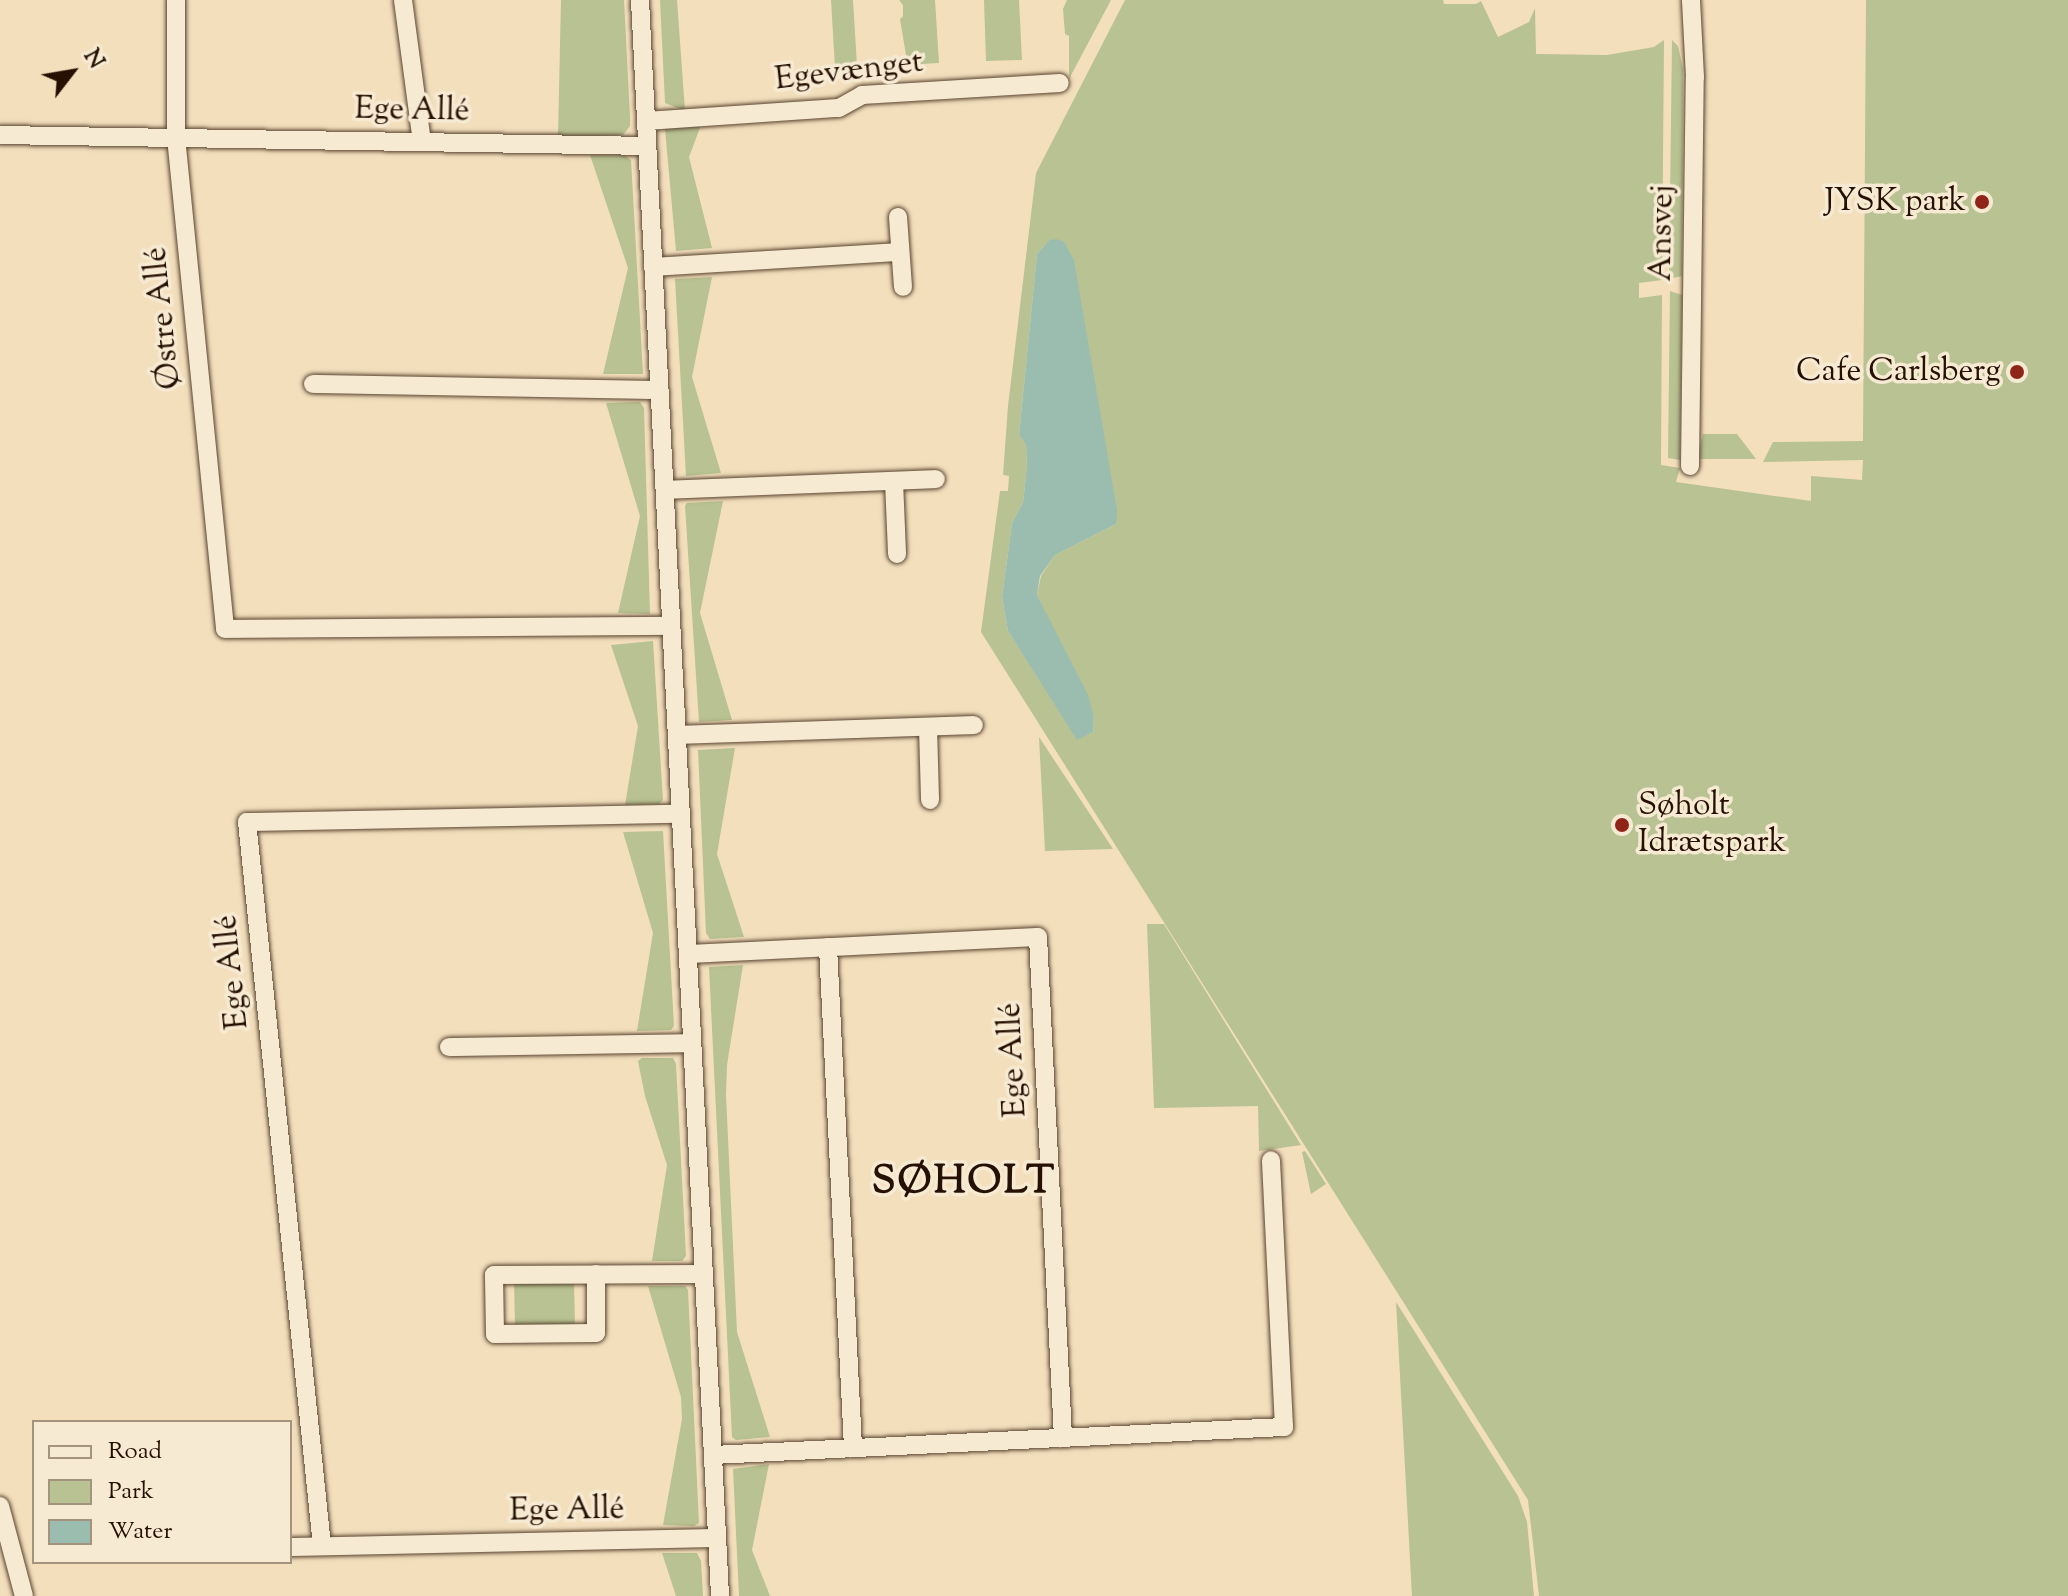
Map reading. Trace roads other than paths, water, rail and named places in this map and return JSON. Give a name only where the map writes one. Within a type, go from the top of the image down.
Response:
[{"type":"street","name":"Østre Allé","points":[[176,0],[176,137],[225,629],[671,626]]},
{"type":"street","points":[[403,0],[422,142]]},
{"type":"street","points":[[640,0],[720,1596]]},
{"type":"street","name":"Ansvej","points":[[1690,466],[1695,77],[1691,0]]},
{"type":"street","name":"Egevænget","points":[[646,121],[839,108],[862,95],[1060,83]]},
{"type":"street","name":"Ege Allé","points":[[0,135],[647,146]]},
{"type":"street","points":[[898,217],[903,287]]},
{"type":"street","points":[[653,267],[900,252]]},
{"type":"street","points":[[313,384],[659,390]]},
{"type":"street","points":[[665,490],[936,479]]},
{"type":"street","points":[[894,481],[897,554]]},
{"type":"street","points":[[677,735],[974,725]]},
{"type":"street","points":[[928,727],[930,800]]},
{"type":"street","name":"Ege Allé","points":[[322,1546],[247,822],[681,814]]},
{"type":"street","name":"Ege Allé","points":[[688,954],[1038,937],[1063,1438]]},
{"type":"street","points":[[828,947],[853,1448]]},
{"type":"street","points":[[449,1047],[692,1043]]},
{"type":"street","points":[[713,1455],[1284,1427],[1271,1160]]},
{"type":"street","points":[[596,1274],[596,1333],[495,1334],[494,1275],[596,1274],[704,1274]]},
{"type":"street","points":[[0,1506],[24,1596]]},
{"type":"street","name":"Ege Allé","points":[[292,1547],[717,1538]]},
{"type":"water","points":[[1049,240],[1064,242],[1074,260],[1117,510],[1116,524],[1055,555],[1040,576],[1037,595],[1088,695],[1094,717],[1093,732],[1077,740],[1008,631],[1002,597],[1012,523],[1023,502],[1027,466],[1026,445],[1019,435],[1037,254]]},
{"type":"place","name":"JYSK park","points":[[1982,202]]},
{"type":"place","name":"Cafe Carlsberg","points":[[2017,372]]},
{"type":"place","name":"Søholt Idrætspark","points":[[1622,825]]},
{"type":"district","name":"SØHOLT","points":[[964,1183]]}]
